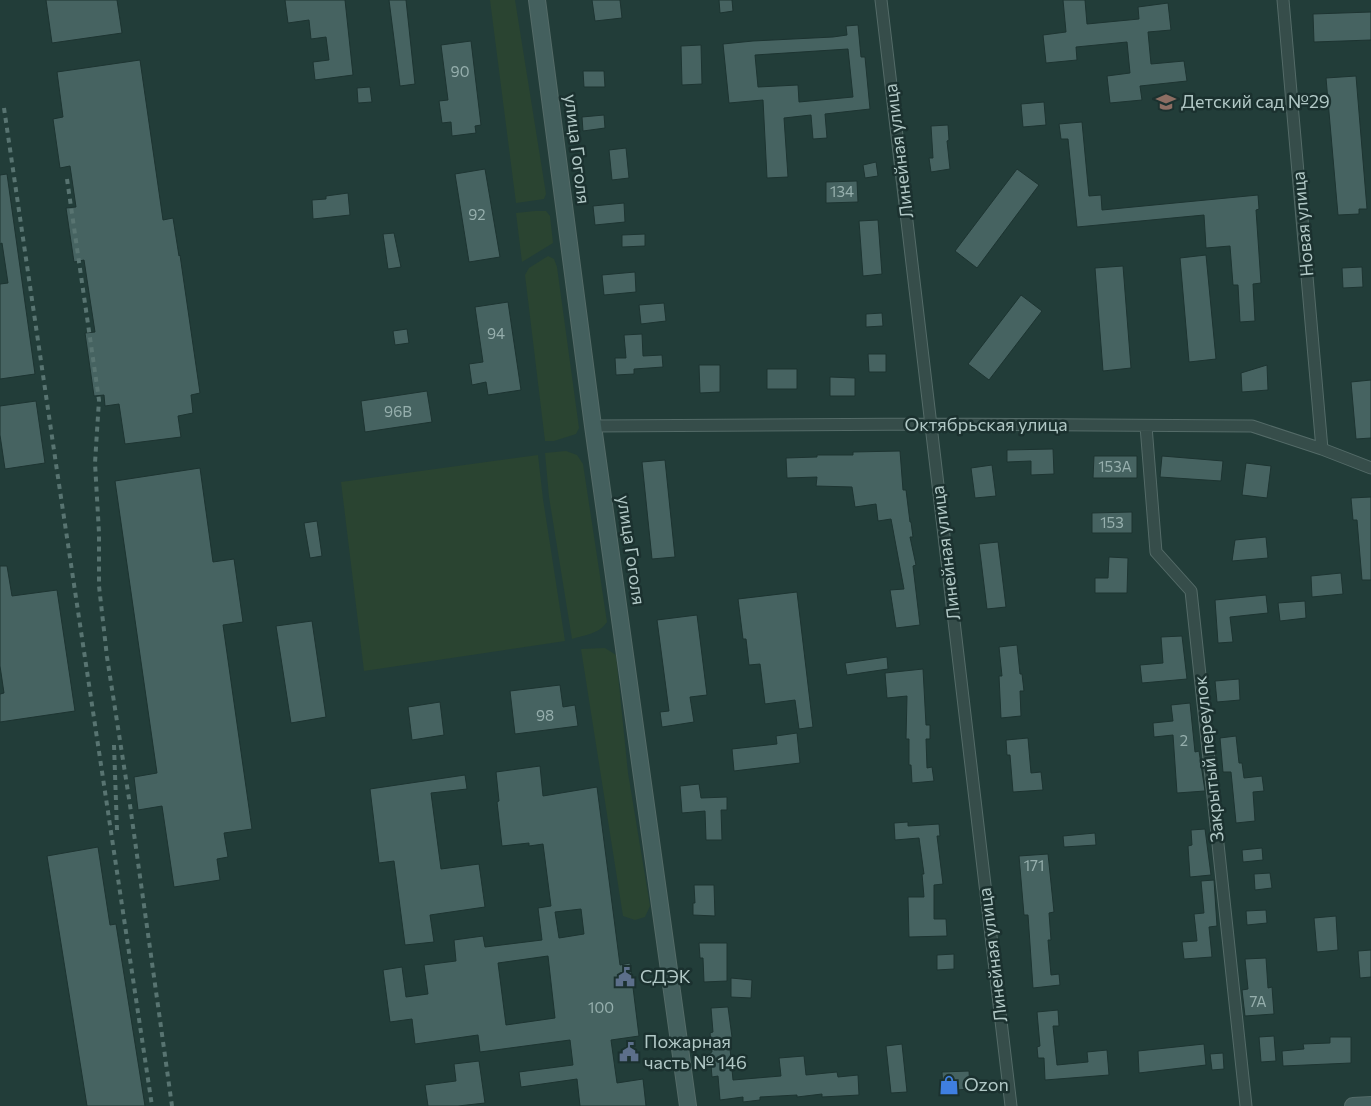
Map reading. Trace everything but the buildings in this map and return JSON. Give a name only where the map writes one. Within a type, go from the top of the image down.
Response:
[{"type":"street","name":"улица Гоголя","points":[[538,0],[593,426],[688,1106]]},
{"type":"street","name":"Линейная улица","points":[[881,0],[1011,1106]]},
{"type":"street","name":"Новая улица","points":[[1284,0],[1322,449]]},
{"type":"street","name":"Октябрьская улица","points":[[593,426],[931,424],[1252,426],[1322,449],[1371,468]]},
{"type":"street","name":"Закрытый переулок","points":[[1146,426],[1156,552],[1191,591],[1246,1106]]},
{"type":"street","points":[[1354,1106],[1371,1105]]},
{"type":"green space","points":[[490,0],[515,0],[546,194],[544,199],[516,203]]},
{"type":"green space","points":[[546,211],[550,216],[553,243],[522,262],[516,213]]},
{"type":"green space","points":[[548,256],[554,259],[557,267],[579,428],[576,434],[554,441],[545,441],[525,275],[529,268]]},
{"type":"green space","points":[[566,451],[577,455],[583,464],[607,622],[596,632],[572,639],[549,497],[545,453]]},
{"type":"green space","points":[[538,455],[565,641],[364,671],[341,482]]},
{"type":"green space","points":[[605,648],[616,655],[628,773],[650,906],[645,917],[635,920],[623,916],[581,649]]},
{"type":"railway","points":[[4,108],[152,1106]]},
{"type":"railway","points":[[67,179],[99,400],[95,463],[99,533],[99,586],[107,657],[130,805],[172,1106]]},
{"type":"railway","points":[[114,745],[117,830]]},
{"type":"place","name":"Детский сад №29","points":[[1166,102]]},
{"type":"place","name":"СДЭК","points":[[625,977]]},
{"type":"place","name":"Пожарная часть № 146","points":[[629,1052]]},
{"type":"place","name":"Ozon","points":[[949,1085]]}]
